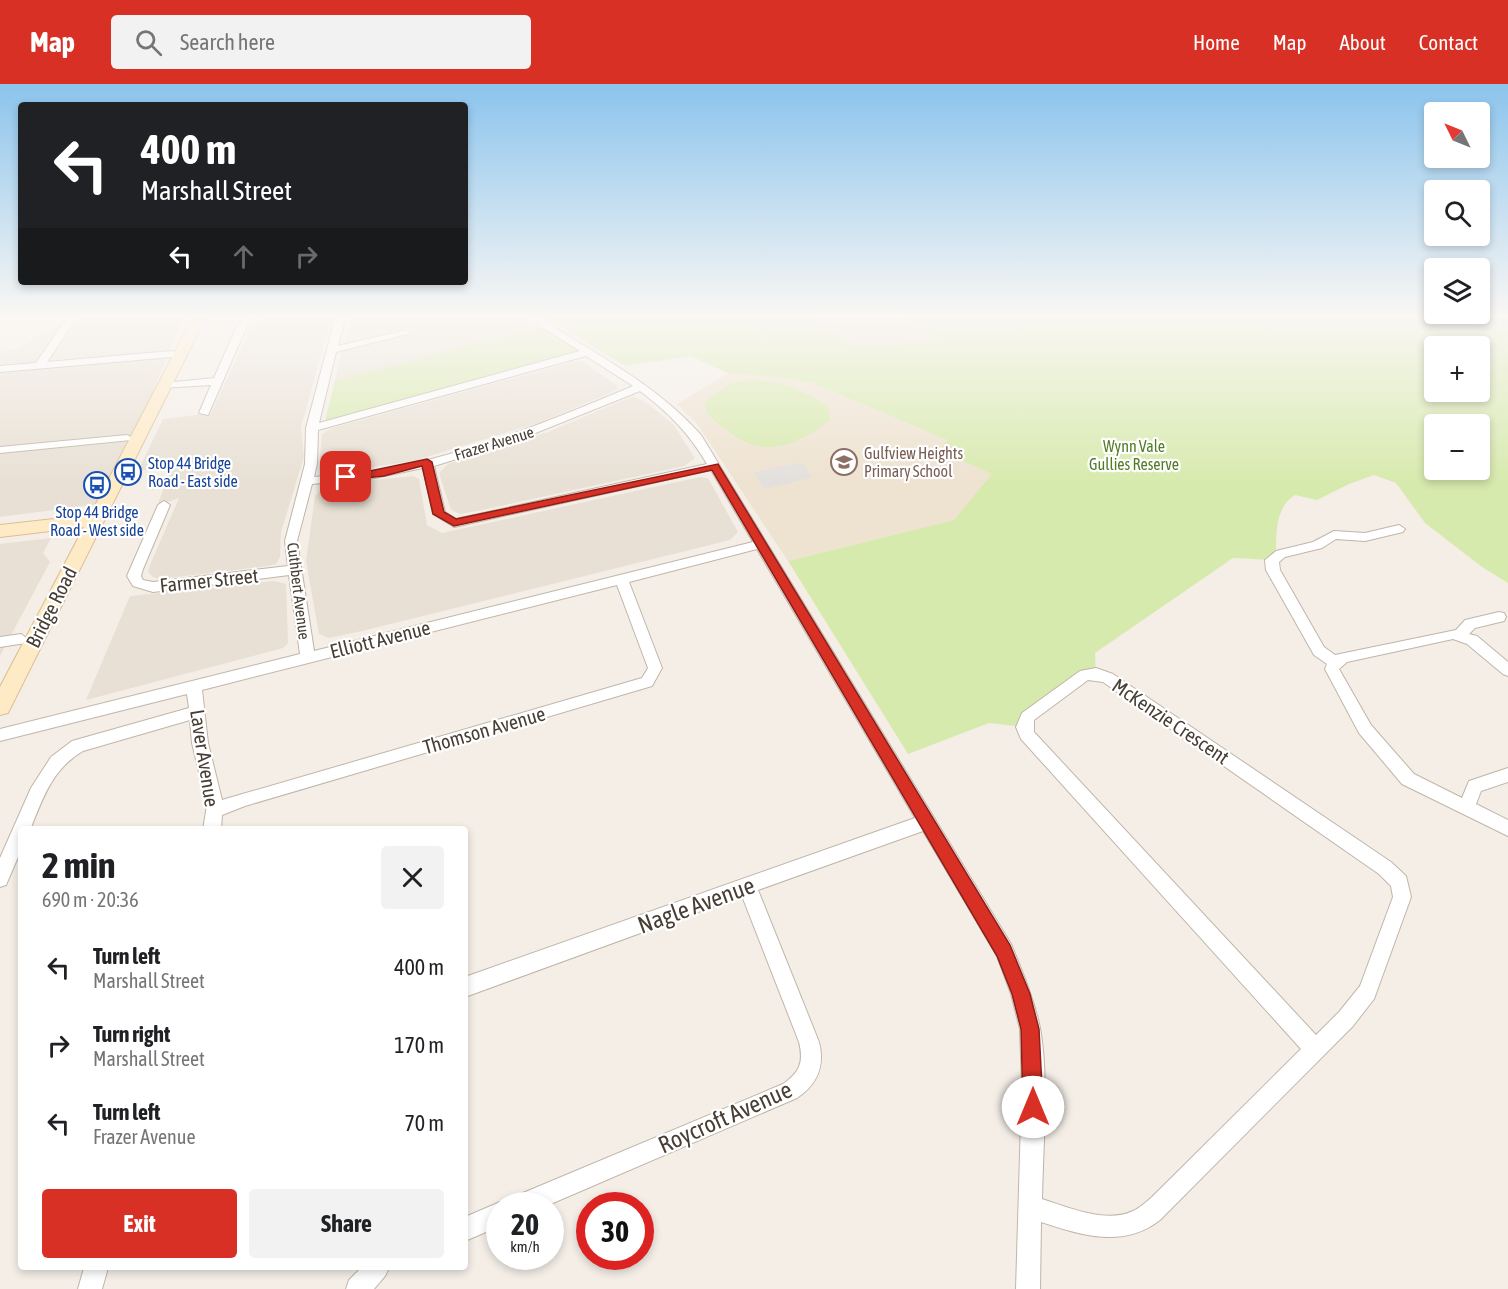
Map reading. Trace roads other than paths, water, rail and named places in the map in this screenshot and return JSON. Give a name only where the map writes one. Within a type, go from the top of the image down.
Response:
[{"type":"main road","name":"Bridge Road","points":[[0,707],[28,639],[167,371]]},
{"type":"main road","name":"Bridge Road","points":[[133,437],[165,386],[170,371]]},
{"type":"main road","points":[[0,531],[90,520]]},
{"type":"main road","name":"Bridge Road","points":[[0,681],[28,639]]},
{"type":"street","points":[[204,413],[221,371]]},
{"type":"street","name":"Cuthbert Avenue","points":[[308,657],[291,541],[311,464],[312,428],[327,371]]},
{"type":"street","points":[[312,428],[519,371]]},
{"type":"street","points":[[614,371],[639,387],[687,424],[715,466],[1004,951],[1021,994],[1030,1029],[1033,1086],[1028,1289]]},
{"type":"street","points":[[165,386],[216,381]]},
{"type":"street","name":"Frazer Avenue","points":[[307,481],[384,473],[427,462],[554,424],[639,387]]},
{"type":"street","points":[[0,450],[133,437]]},
{"type":"street","points":[[427,462],[439,514],[454,523],[715,466]]},
{"type":"street","name":"Farmer Street","points":[[164,505],[136,569],[136,581],[143,585],[153,587],[295,570]]},
{"type":"street","points":[[1335,662],[1316,646],[1273,570],[1272,560],[1281,554],[1317,545],[1334,535],[1365,537],[1399,529]]},
{"type":"street","name":"Elliott Avenue","points":[[0,735],[761,544]]},
{"type":"street","name":"Thomson Avenue","points":[[214,811],[242,800],[647,682],[655,668],[621,579]]},
{"type":"street","points":[[1460,635],[1470,624],[1499,617]]},
{"type":"street","points":[[1508,670],[1477,644],[1460,635],[1444,633],[1344,657],[1335,662],[1332,669],[1353,710],[1398,769],[1415,784],[1508,828]]},
{"type":"street","points":[[0,642],[28,639]]},
{"type":"street","name":"McKenzie Crescent","points":[[1030,1207],[1104,1226],[1124,1225],[1138,1221],[1160,1205],[1315,1049],[1367,992],[1402,897],[1400,882],[1394,875],[1103,676],[1085,675],[1027,717],[1024,727],[1031,741],[1315,1049]]},
{"type":"street","name":"Laver Avenue","points":[[194,686],[214,811],[213,826]]},
{"type":"street","points":[[23,826],[48,770],[61,755],[78,746],[197,712]]},
{"type":"street","points":[[1467,809],[1475,786],[1508,775]]},
{"type":"street","name":"Nagle Avenue","points":[[468,986],[926,822]]},
{"type":"street","points":[[0,879],[18,837]]},
{"type":"street","name":"Roycroft Avenue","points":[[552,1192],[790,1091],[805,1081],[811,1070],[813,1056],[747,886]]},
{"type":"street","points":[[468,1228],[486,1220]]},
{"type":"street","points":[[90,1289],[95,1270]]},
{"type":"street","points":[[358,1289],[375,1270]]},
{"type":"place","name":"Gulfview Heights Primary School","points":[[844,462]]},
{"type":"place","name":"Stop 44 Bridge Road - East side","points":[[128,472]]},
{"type":"place","name":"Stop 44 Bridge Road - West side","points":[[97,485]]},
{"type":"park label","name":"Wynn Vale Gullies Reserve","points":[[1134,455]]}]
